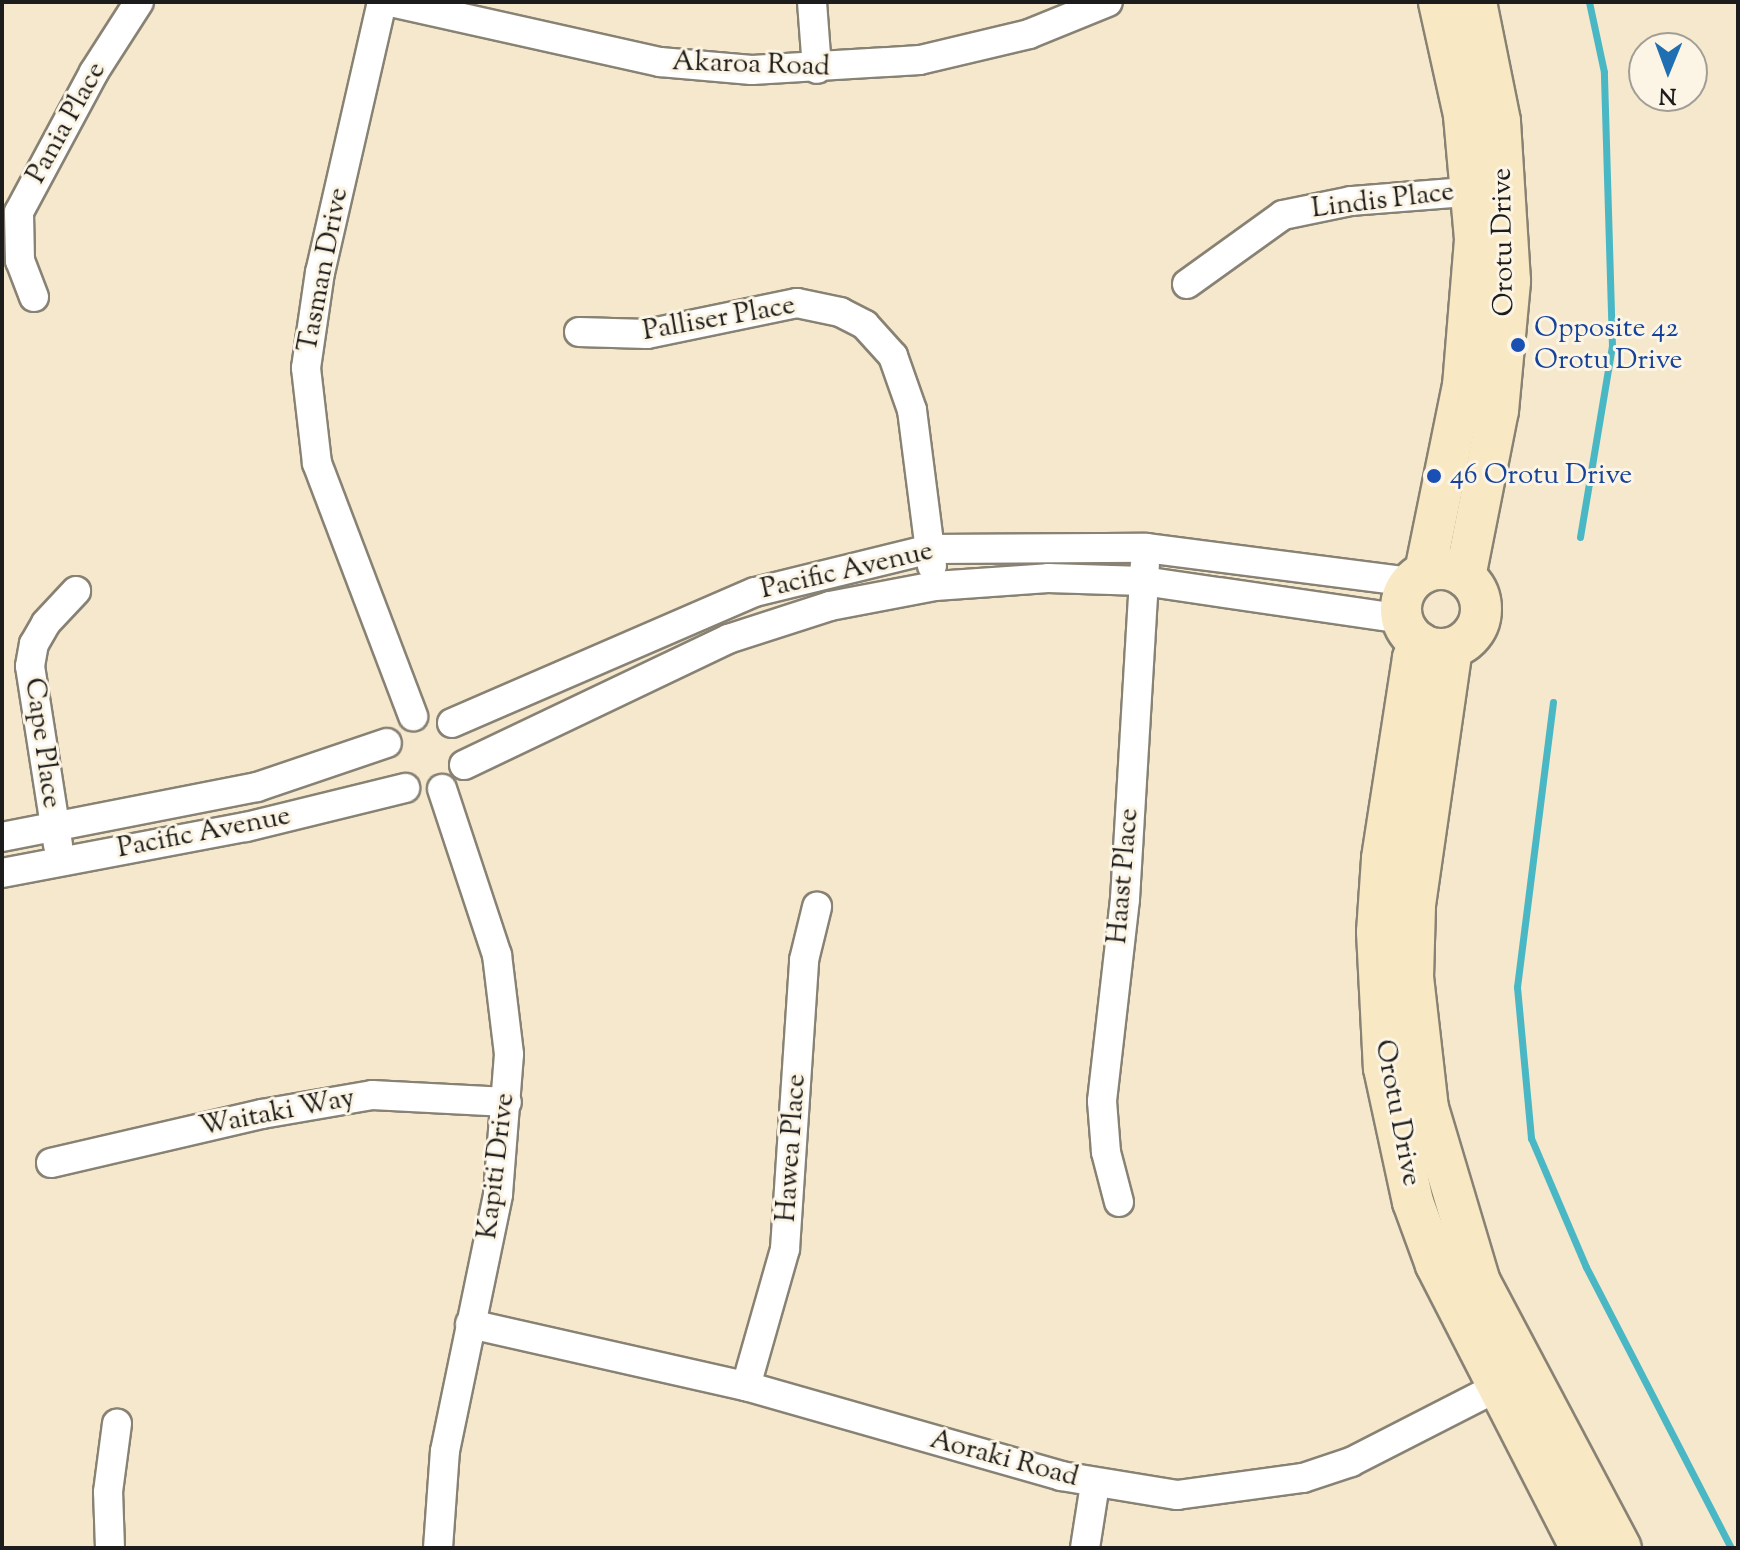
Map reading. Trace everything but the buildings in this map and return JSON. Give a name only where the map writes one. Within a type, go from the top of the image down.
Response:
[{"type":"street","name":"Pania Place","points":[[34,297],[20,261],[19,212],[94,72],[139,2]]},
{"type":"street","name":"Tasman Drive","points":[[382,2],[320,272],[306,368],[317,463],[413,716]]},
{"type":"street","name":"Akaroa Road","points":[[391,2],[660,62],[817,69],[879,66],[977,49],[1108,2]]},
{"type":"street","points":[[812,2],[817,69]]},
{"type":"street","name":"Orotu Drive","points":[[1439,2],[1490,190],[1510,281],[1498,411],[1465,577]]},
{"type":"street","name":"Orotu Drive","points":[[1476,2],[1500,121],[1463,386],[1422,613],[1415,906],[1418,1041],[1431,1120],[1460,1223],[1511,1380],[1581,1548]]},
{"type":"street","name":"Lindis Place","points":[[1187,284],[1283,215],[1351,201],[1490,190]]},
{"type":"street","name":"Palliser Place","points":[[579,332],[647,334],[797,303],[840,312],[865,325],[893,356],[906,387],[935,586]]},
{"type":"street","name":"Pacific Avenue","points":[[452,723],[715,606],[810,575],[930,549],[1146,548],[1422,613]]},
{"type":"street","name":"Haast Place","points":[[1119,1202],[1106,1152],[1102,1101],[1125,899],[1146,548]]},
{"type":"street","points":[[1453,570],[1465,577],[1481,601],[1481,616],[1475,631],[1422,613],[1453,570]]},
{"type":"street","name":"Pacific Avenue","points":[[464,765],[728,639],[830,606],[935,586],[1048,578],[1143,581],[1422,613]]},
{"type":"street","name":"Cape Place","points":[[61,861],[30,666],[34,644],[46,623],[76,591]]},
{"type":"street","points":[[426,714],[452,723],[464,743],[464,765],[442,789],[405,788],[389,768],[387,743],[401,722],[413,716],[426,714]]},
{"type":"street","name":"Pacific Avenue","points":[[2,837],[257,787],[387,743]]},
{"type":"street","name":"Pacific Avenue","points":[[2,873],[246,827],[405,788]]},
{"type":"street","name":"Kapiti Drive","points":[[438,1548],[443,1463],[498,1194],[507,1102],[507,1008],[497,955],[442,789]]},
{"type":"street","name":"Hawea Place","points":[[746,1386],[785,1249],[804,960],[817,907]]},
{"type":"street","name":"Waitaki Way","points":[[51,1163],[262,1114],[372,1095],[507,1102]]},
{"type":"street","name":"Aoraki Road","points":[[470,1324],[623,1354],[1095,1484],[1177,1495],[1303,1478],[1406,1437],[1511,1380]]},
{"type":"street","name":"Orotu Drive","points":[[1511,1380],[1621,1548]]},
{"type":"street","points":[[110,1548],[108,1492],[117,1424]]},
{"type":"street","points":[[1085,1548],[1095,1484]]},
{"type":"waterway","points":[[1580,537],[1612,346],[1604,72],[1589,2]]},
{"type":"waterway","points":[[1553,702],[1517,987],[1531,1138],[1586,1267],[1731,1548]]},
{"type":"place","name":"Opposite 42 Orotu Drive","points":[[1518,345]]},
{"type":"place","name":"46 Orotu Drive","points":[[1434,476]]}]
